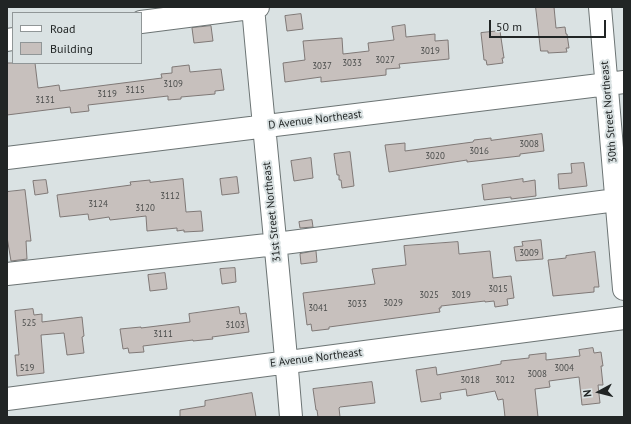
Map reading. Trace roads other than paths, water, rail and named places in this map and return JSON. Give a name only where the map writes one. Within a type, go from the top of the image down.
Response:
[{"type":"street","points":[[142,22],[254,7]]},
{"type":"street","name":"31st Street Northeast","points":[[254,7],[291,417]]},
{"type":"street","name":"30th Street Northeast","points":[[600,7],[615,83],[624,289]]},
{"type":"street","name":"D Avenue Northeast","points":[[7,158],[615,83]]},
{"type":"street","points":[[7,274],[276,244],[620,199]]},
{"type":"street","name":"E Avenue Northeast","points":[[7,399],[624,318]]}]
